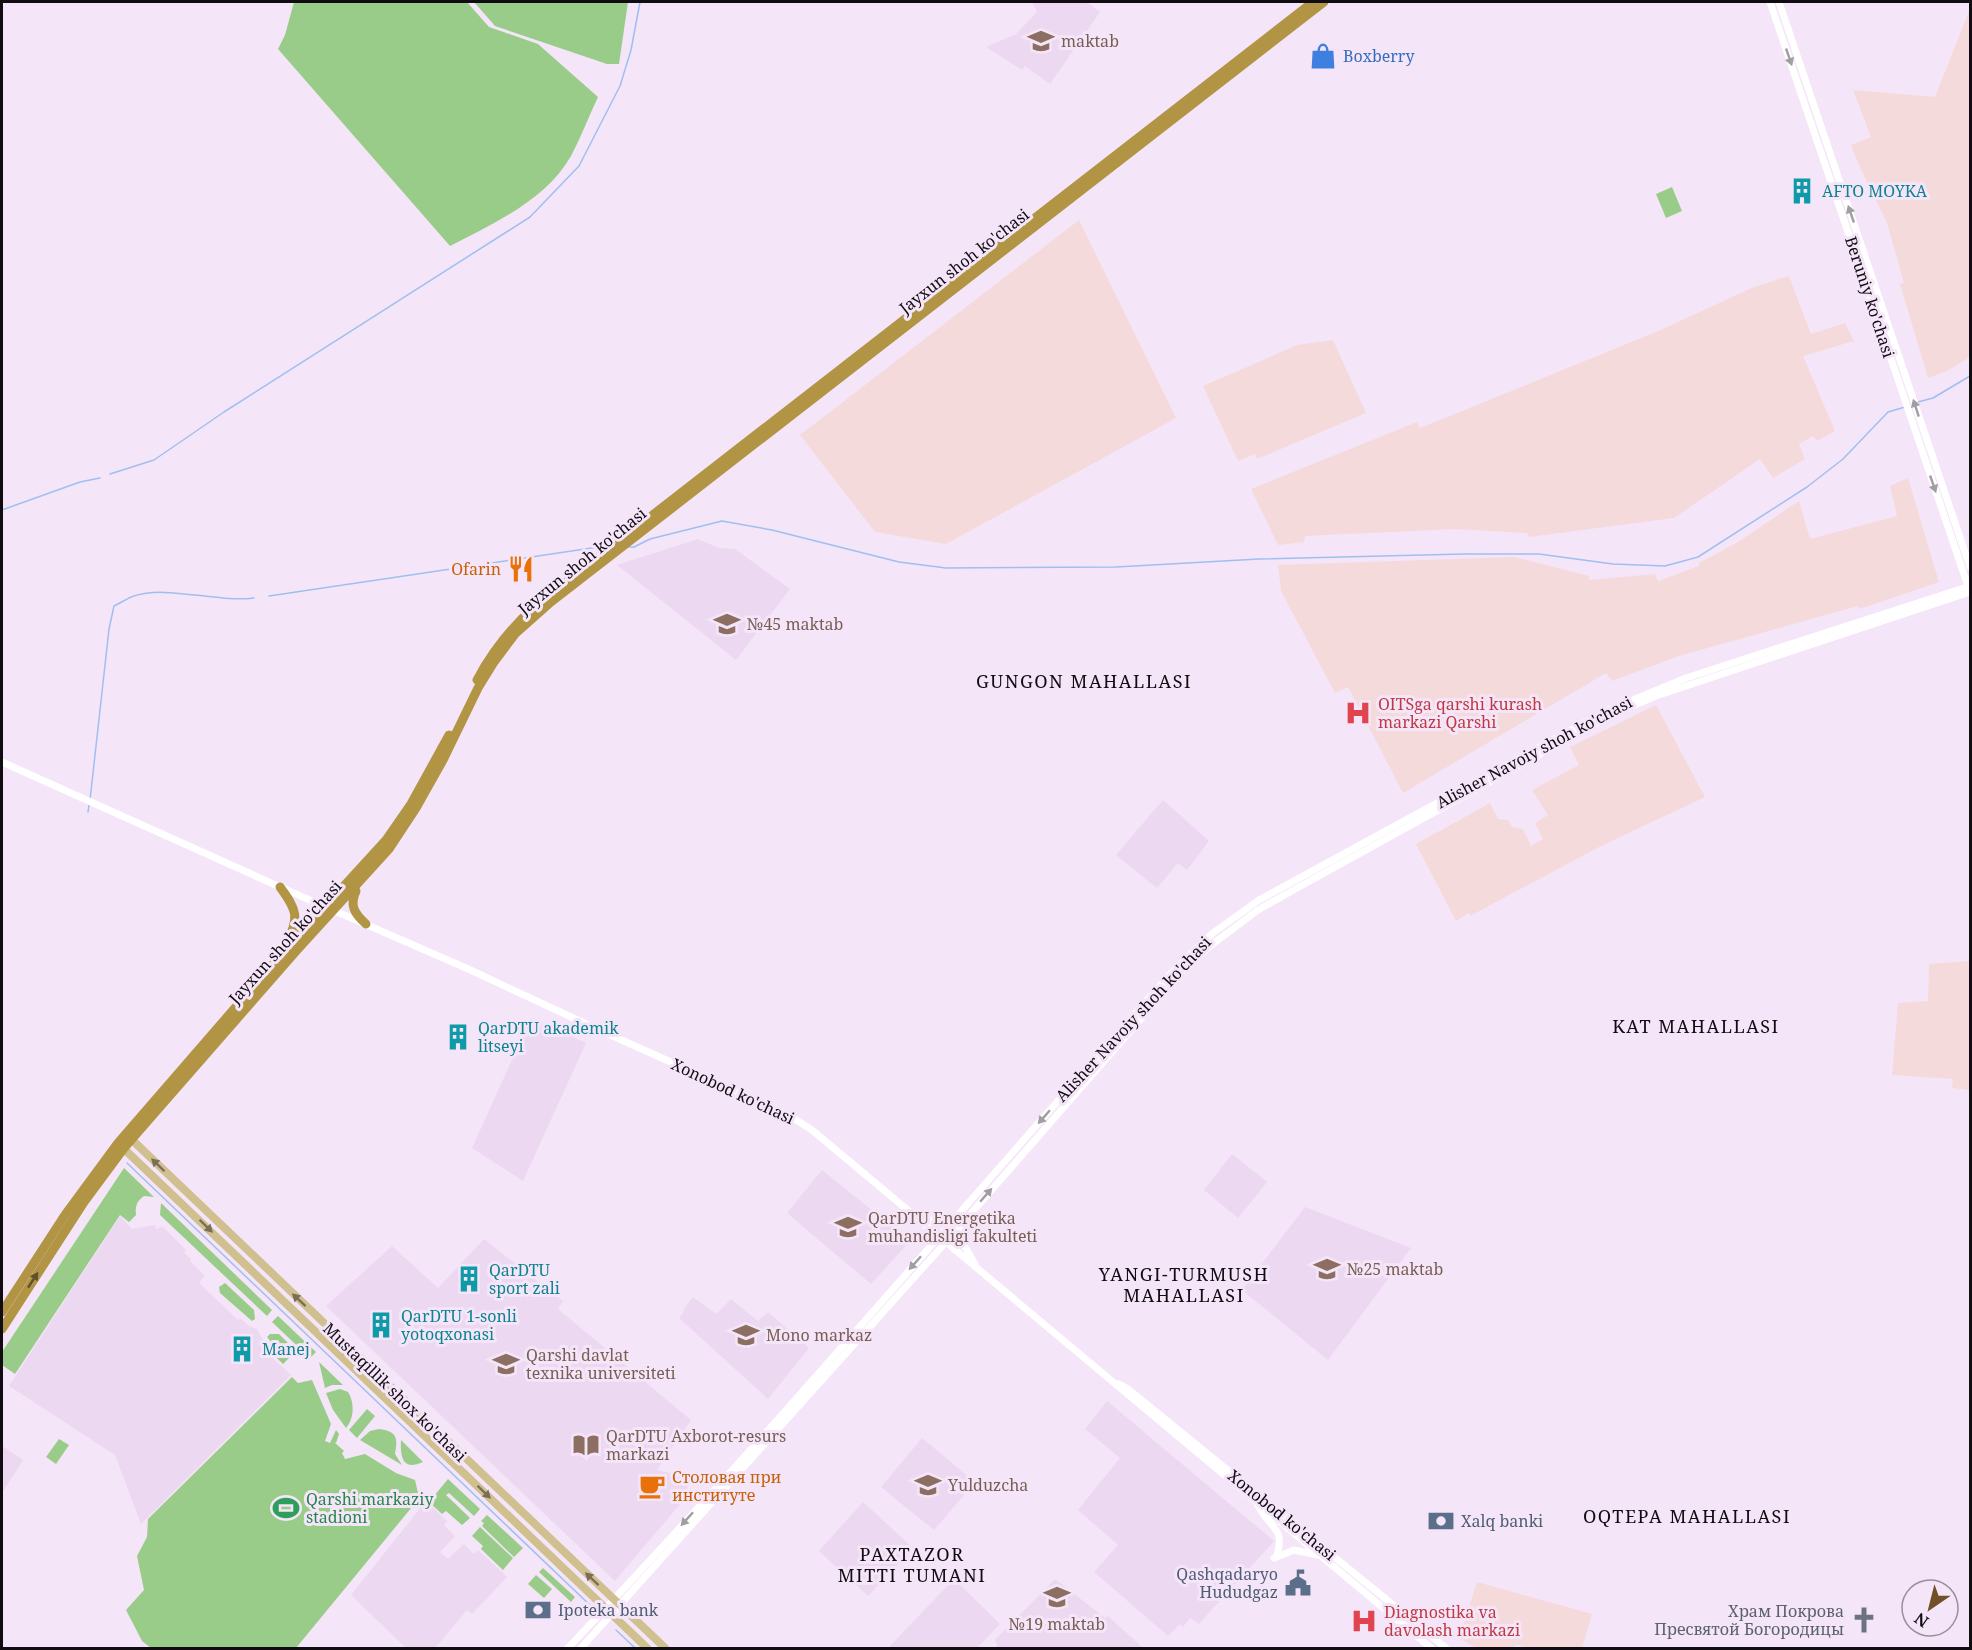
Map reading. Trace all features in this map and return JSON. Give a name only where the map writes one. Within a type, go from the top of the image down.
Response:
[{"type":"highway","name":"Jayxun shoh ko'chasi","points":[[128,1137],[280,956],[370,871],[389,849],[416,808],[443,760],[478,688],[504,648],[534,616],[636,527],[1313,2]]},
{"type":"highway","name":"Jayxun shoh ko'chasi","points":[[2,1312],[65,1215],[121,1145],[275,975],[386,840],[411,804],[488,660],[512,627],[533,608],[631,540],[1324,2]]},
{"type":"highway","points":[[366,924],[352,907],[352,899],[370,871]]},
{"type":"highway","points":[[280,888],[294,906],[296,922],[280,956]]},
{"type":"highway","name":"Jayxun shoh ko'chasi","points":[[2,1329],[121,1145]]},
{"type":"main road","name":"Beruniy ko'chasi","points":[[1770,2],[1894,342],[1906,391],[1970,588]]},
{"type":"main road","name":"Beruniy ko'chasi","points":[[1779,2],[1886,345],[1906,391]]},
{"type":"main road","points":[[1886,345],[1894,342]]},
{"type":"main road","name":"Beruniy ko'chasi","points":[[1918,428],[1971,567]]},
{"type":"main road","name":"Alisher Navoiy shoh ko'chasi","points":[[857,1334],[946,1242],[961,1217],[1092,1061],[1173,971],[1222,926],[1261,899],[1583,730],[1656,696],[1970,588]]},
{"type":"main road","name":"Xonobod ko'chasi","points":[[2,762],[280,888],[466,968],[790,1116],[812,1130],[1116,1383],[1137,1396],[1446,1648]]},
{"type":"main road","name":"Alisher Navoiy shoh ko'chasi","points":[[581,1648],[621,1606],[939,1236],[961,1217],[1099,1067],[1181,973],[1232,928],[1389,833]]},
{"type":"main road","points":[[1092,1061],[1099,1067]]},
{"type":"main road","name":"Mustaqillik shox ko'chasi","points":[[128,1137],[665,1648]]},
{"type":"main road","name":"Mustaqillik shox ko'chasi","points":[[121,1145],[647,1648]]},
{"type":"main road","points":[[910,1212],[939,1222],[961,1217],[960,1238],[978,1268]]},
{"type":"main road","name":"Xonobod ko'chasi","points":[[1116,1383],[1125,1394],[1431,1648]]},
{"type":"main road","points":[[450,1459],[457,1452]]},
{"type":"main road","name":"Alisher Navoiy shoh ko'chasi","points":[[568,1648],[721,1487]]},
{"type":"main road","points":[[1257,1502],[1263,1517],[1280,1535],[1276,1556],[1294,1550],[1322,1557]]},
{"type":"shaded area","name":"maktab","points":[[1032,2],[1087,2],[1100,12],[1050,84],[1025,66],[1022,70],[986,47],[1016,34],[1037,12]]},
{"type":"shaded area","points":[[1970,9],[1970,357],[1947,371],[1928,378],[1900,284],[1904,283],[1887,223],[1851,145],[1871,137],[1853,90],[1935,97]]},
{"type":"shaded area","points":[[1079,220],[1176,418],[946,544],[875,532],[800,435]]},
{"type":"shaded area","points":[[1789,276],[1811,334],[1845,323],[1854,341],[1803,356],[1835,431],[1817,441],[1813,436],[1799,444],[1805,459],[1773,478],[1760,459],[1674,518],[1529,537],[1527,533],[1456,529],[1305,536],[1304,542],[1278,545],[1251,489],[1417,422],[1420,428],[1656,332],[1754,287]]},
{"type":"shaded area","points":[[1333,340],[1366,413],[1257,459],[1255,454],[1238,461],[1203,386],[1297,345]]},
{"type":"shaded area","points":[[1908,478],[1939,582],[1860,609],[1858,606],[1679,656],[1612,681],[1606,673],[1403,793],[1348,687],[1335,693],[1281,591],[1278,565],[1514,557],[1589,576],[1589,580],[1655,574],[1658,581],[1699,566],[1699,563],[1738,542],[1799,501],[1810,539],[1897,516],[1890,486]]},
{"type":"shaded area","name":"№45 maktab","points":[[698,539],[719,548],[735,549],[790,589],[736,660],[617,565]]},
{"type":"shaded area","points":[[1656,705],[1705,797],[1601,846],[1470,916],[1469,913],[1456,921],[1416,844],[1490,803],[1498,819],[1508,820],[1512,827],[1523,829],[1531,846],[1543,839],[1535,823],[1548,815],[1532,790],[1579,765],[1570,747]]},
{"type":"shaded area","points":[[1163,800],[1209,841],[1187,870],[1178,863],[1157,888],[1116,855]]},
{"type":"shaded area","points":[[1970,961],[1970,1090],[1952,1088],[1953,1079],[1892,1075],[1898,1003],[1928,1001],[1929,964]]},
{"type":"shaded area","points":[[531,1018],[586,1043],[523,1181],[472,1148]]},
{"type":"shaded area","points":[[1232,1154],[1267,1182],[1238,1218],[1204,1190]]},
{"type":"shaded area","name":"QarDTU Energetika muhandisligi fakulteti","points":[[822,1170],[910,1241],[871,1284],[787,1213]]},
{"type":"shaded area","name":"№25 maktab","points":[[1305,1207],[1411,1248],[1328,1360],[1242,1290]]},
{"type":"shaded area","points":[[120,1216],[132,1229],[155,1225],[156,1229],[163,1227],[186,1250],[184,1253],[205,1276],[199,1283],[238,1320],[240,1318],[249,1326],[257,1329],[270,1346],[265,1351],[291,1375],[141,1524],[115,1455],[9,1386]]},
{"type":"shaded area","name":"Qarshi davlat texnika universiteti","points":[[484,1239],[563,1301],[558,1309],[691,1420],[657,1470],[688,1477],[687,1496],[615,1581],[326,1306],[392,1246],[438,1288]]},
{"type":"shaded area","name":"Mono markaz","points":[[693,1297],[716,1314],[731,1299],[758,1321],[768,1312],[809,1348],[768,1399],[679,1318]]},
{"type":"shaded area","points":[[1107,1401],[1274,1541],[1199,1624],[1190,1618],[1183,1627],[1180,1624],[1168,1636],[1094,1572],[1118,1545],[1078,1510],[1120,1458],[1085,1429]]},
{"type":"shaded area","name":"Yulduzcha","points":[[922,1438],[975,1482],[934,1530],[881,1487]]},
{"type":"shaded area","points":[[2,1446],[23,1460],[2,1493]]},
{"type":"shaded area","points":[[426,1501],[447,1521],[444,1525],[455,1536],[440,1552],[448,1559],[464,1544],[474,1554],[478,1550],[507,1577],[472,1614],[467,1610],[435,1648],[406,1648],[351,1595]]},
{"type":"shaded area","points":[[863,1502],[913,1548],[868,1596],[819,1551]]},
{"type":"shaded area","points":[[954,1579],[1000,1624],[977,1648],[893,1648],[890,1646]]},
{"type":"shaded area","name":"№19 maktab","points":[[1055,1579],[1105,1618],[1108,1616],[1143,1648],[998,1648],[995,1640]]},
{"type":"shaded area","points":[[1477,1582],[1592,1614],[1582,1648],[1529,1648],[1516,1645],[1514,1648],[1476,1648],[1459,1638]]},
{"type":"green space","points":[[294,2],[467,2],[489,27],[538,44],[598,97],[571,156],[548,186],[501,219],[450,246],[278,49],[285,35]]},
{"type":"green space","points":[[474,2],[628,2],[619,64],[607,64],[495,26]]},
{"type":"green space","points":[[1672,187],[1682,211],[1666,218],[1656,194]]},
{"type":"green space","points":[[124,1168],[154,1197],[144,1196],[140,1200],[136,1206],[136,1215],[129,1222],[120,1215],[15,1374],[2,1365],[2,1352]]},
{"type":"green space","points":[[161,1203],[272,1310],[267,1316],[160,1215]]},
{"type":"green space","points":[[225,1283],[254,1310],[255,1319],[252,1321],[220,1293],[219,1287]]},
{"type":"green space","points":[[278,1316],[316,1352],[310,1358],[272,1322]]},
{"type":"green space","points":[[270,1334],[279,1334],[296,1351],[283,1364],[270,1351],[274,1346],[267,1337]]},
{"type":"green space","points":[[319,1362],[343,1385],[332,1385],[325,1388]]},
{"type":"green space","name":"Qarshi markaziy stadioni","points":[[292,1377],[298,1383],[312,1380],[331,1424],[325,1441],[330,1443],[336,1430],[339,1434],[336,1443],[334,1442],[344,1451],[342,1453],[345,1459],[365,1454],[396,1473],[415,1480],[421,1496],[296,1648],[151,1648],[142,1641],[126,1610],[144,1590],[137,1556],[147,1537],[148,1519]]},
{"type":"green space","points":[[340,1389],[348,1392],[353,1406],[351,1420],[346,1428],[333,1410],[326,1393]]},
{"type":"green space","points":[[367,1409],[375,1416],[357,1438],[349,1430]]},
{"type":"green space","points":[[379,1429],[395,1436],[395,1454],[402,1465],[360,1440],[370,1431]]},
{"type":"green space","points":[[59,1439],[69,1445],[56,1464],[46,1457]]},
{"type":"green space","points":[[401,1440],[423,1462],[411,1465],[404,1461]]},
{"type":"green space","points":[[448,1479],[480,1509],[474,1516],[449,1493],[446,1495],[470,1518],[462,1525],[446,1511],[442,1514],[429,1502]]},
{"type":"green space","points":[[487,1515],[523,1548],[514,1557],[482,1526],[484,1523],[481,1521]]},
{"type":"green space","points":[[480,1527],[513,1558],[503,1570],[481,1549],[483,1546],[472,1536]]},
{"type":"green space","points":[[543,1568],[575,1597],[571,1602],[539,1572]]},
{"type":"green space","points":[[536,1575],[552,1589],[544,1598],[528,1584]]},
{"type":"waterway","points":[[110,474],[154,460],[224,412],[530,217],[579,166],[620,86],[631,50],[640,2]]},
{"type":"waterway","points":[[1918,402],[1933,398],[1970,376]]},
{"type":"waterway","points":[[628,547],[634,547],[650,539],[722,521],[772,530],[899,562],[946,568],[1116,567],[1259,559],[1464,554],[1539,554],[1613,564],[1665,566],[1698,557],[1807,487],[1843,459],[1888,412],[1905,407]]},
{"type":"waterway","points":[[2,510],[80,482],[100,478]]},
{"type":"waterway","points":[[269,596],[605,546]]},
{"type":"waterway","points":[[90,800],[109,629],[114,606],[131,597],[159,592],[239,599],[254,598]]},
{"type":"waterway","points":[[88,812],[89,805]]},
{"type":"waterway","points":[[127,1163],[594,1609]]},
{"type":"waterway","points":[[616,1630],[635,1648]]},
{"type":"place","name":"maktab","points":[[1041,41]]},
{"type":"place","name":"Boxberry","points":[[1323,56]]},
{"type":"place","name":"AFTO MOYKA","points":[[1802,191]]},
{"type":"place","name":"Ofarin","points":[[521,569]]},
{"type":"place","name":"№45 maktab","points":[[727,624]]},
{"type":"place","name":"OITSga qarshi kurash markazi Qarshi","points":[[1358,713]]},
{"type":"place","name":"QarDTU akademik litseyi","points":[[458,1037]]},
{"type":"place","name":"QarDTU Energetika muhandisligi fakulteti","points":[[848,1227]]},
{"type":"place","name":"№25 maktab","points":[[1327,1269]]},
{"type":"place","name":"QarDTU sport zali","points":[[469,1279]]},
{"type":"place","name":"QarDTU 1-sonli yotoqxonasi","points":[[381,1325]]},
{"type":"place","name":"Mono markaz","points":[[746,1335]]},
{"type":"place","name":"Manej","points":[[242,1349]]},
{"type":"place","name":"Qarshi davlat texnika universiteti","points":[[506,1364]]},
{"type":"place","name":"QarDTU Axborot-resurs markazi","points":[[586,1445]]},
{"type":"place","name":"Yulduzcha","points":[[928,1485]]},
{"type":"place","name":"Столовая при институте","points":[[652,1486]]},
{"type":"place","name":"Qarshi markaziy stadioni","points":[[286,1508]]},
{"type":"place","name":"Xalq banki","points":[[1441,1521]]},
{"type":"place","name":"Qashqadaryo Hududgaz","points":[[1298,1583]]},
{"type":"place","name":"№19 maktab","points":[[1057,1597]]},
{"type":"place","name":"Ipoteka bank","points":[[538,1610]]},
{"type":"place","name":"Храм Покрова Пресвятой Богородицы","points":[[1864,1620]]},
{"type":"place","name":"Diagnostika va davolash markazi","points":[[1364,1621]]},
{"type":"district","name":"GUNGON MAHALLASI","points":[[1084,682]]},
{"type":"district","name":"KAT MAHALLASI","points":[[1696,1027]]},
{"type":"district","name":"YANGI-TURMUSH MAHALLASI","points":[[1184,1285]]},
{"type":"district","name":"OQTEPA MAHALLASI","points":[[1687,1517]]},
{"type":"district","name":"PAXTAZOR MITTI TUMANI","points":[[912,1565]]}]
